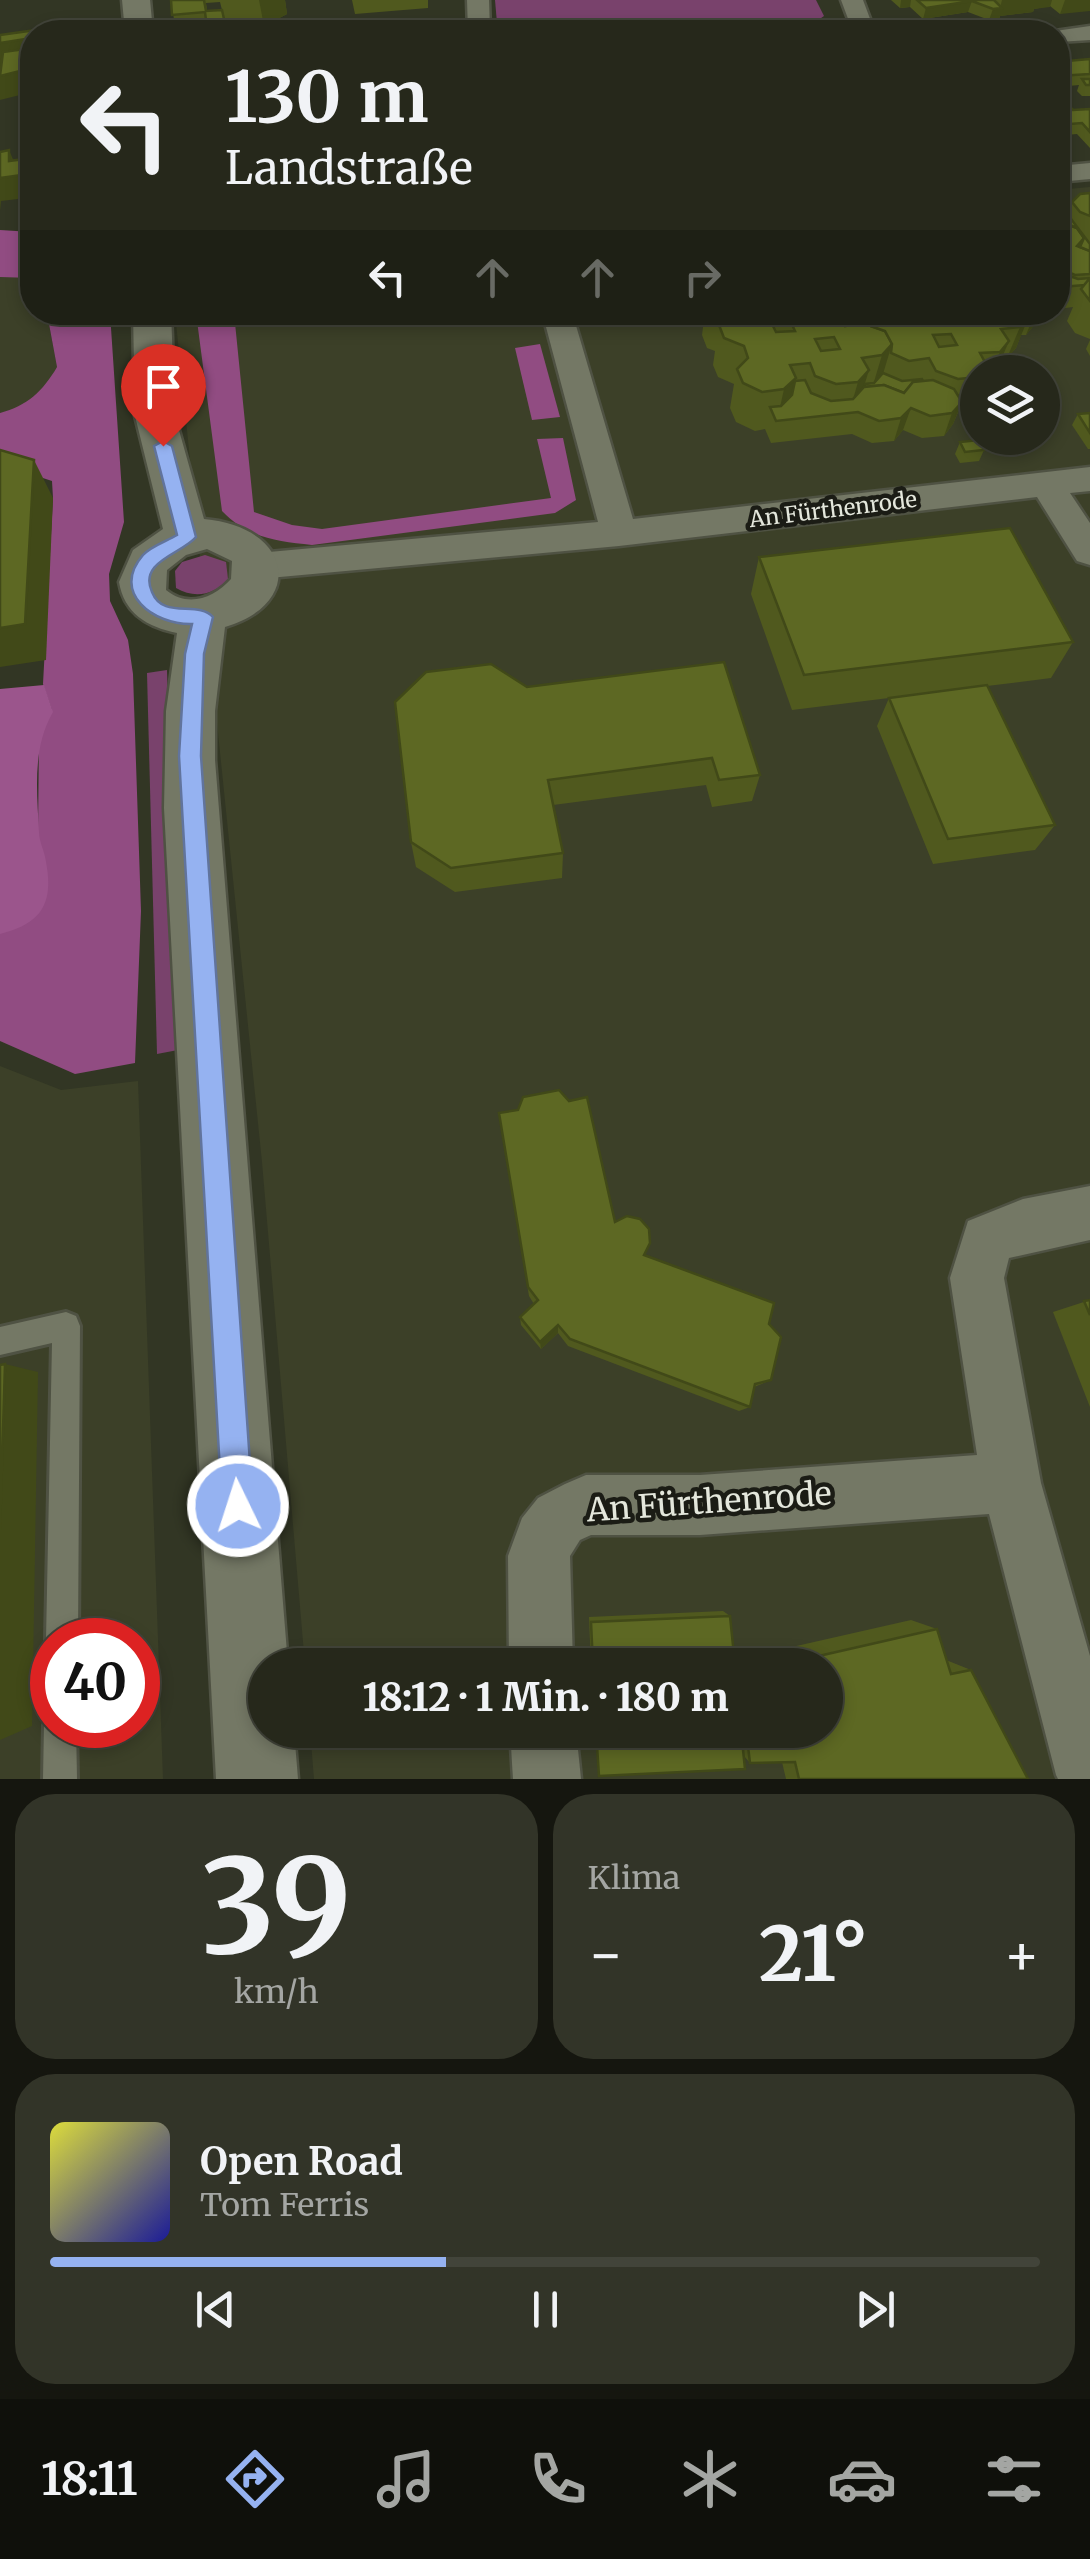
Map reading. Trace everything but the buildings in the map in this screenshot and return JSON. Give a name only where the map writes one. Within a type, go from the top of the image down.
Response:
[{"type":"street","points":[[152,325],[155,416],[187,537]]},
{"type":"street","points":[[561,325],[619,534]]},
{"type":"street","name":"An Fürthenrode","points":[[258,566],[619,534],[1090,478]]},
{"type":"street","points":[[1047,484],[1090,552]]},
{"type":"street","points":[[207,534],[242,543],[258,566],[256,582],[244,598],[226,610],[203,617],[180,618],[161,612],[146,602],[140,588],[142,572],[152,557],[187,537],[207,534]]},
{"type":"street","points":[[203,617],[194,654],[190,756],[256,1779]]},
{"type":"street","points":[[1090,1213],[1023,1226],[987,1240],[978,1278],[1012,1483],[1070,1645],[1090,1774]]},
{"type":"street","name":"An Fürthenrode","points":[[541,1648],[539,1556],[544,1540],[559,1519],[586,1505],[700,1505],[869,1490],[1012,1483]]},
{"type":"street","points":[[544,1748],[547,1779]]},
{"type":"lane","points":[[0,1341],[66,1326],[62,1618]]},
{"type":"lane","points":[[60,1748],[60,1779]]},
{"type":"shaded area","points":[[495,0],[816,0],[824,16],[818,20],[497,20]]},
{"type":"shaded area","points":[[1090,187],[1090,1779],[314,1779],[311,1748],[843,1748],[843,1648],[304,1648],[262,1162],[176,325],[1070,325],[1070,189]]},
{"type":"shaded area","points":[[0,230],[20,231],[20,278],[0,277]]},
{"type":"shaded area","points":[[20,275],[20,325],[49,325],[57,367],[48,383],[21,408],[0,413],[0,277]]},
{"type":"shaded area","points":[[49,325],[111,325],[124,522],[109,574],[110,601],[128,640],[133,674],[141,911],[135,1063],[75,1074],[0,1041],[0,931],[38,835],[39,734],[52,710],[43,684],[53,498],[52,481],[0,464],[0,413],[33,396],[57,367]]},
{"type":"shaded area","points":[[198,325],[235,325],[254,512],[292,525],[322,529],[551,498],[537,439],[563,438],[576,500],[555,513],[312,545],[252,533],[222,511]]},
{"type":"shaded area","points":[[540,344],[560,417],[532,420],[515,348]]},
{"type":"shaded area","points":[[205,555],[226,562],[228,579],[204,594],[176,588],[175,571],[182,562]]},
{"type":"shaded area","points":[[167,670],[178,1050],[157,1054],[147,673]]},
{"type":"shaded area","points":[[44,685],[53,712],[42,740],[37,786],[39,836],[48,890],[35,918],[0,934],[0,689]]},
{"type":"shaded area","points":[[0,1066],[61,1090],[138,1081],[157,1618],[30,1618],[30,1748],[160,1748],[160,1695],[163,1779],[0,1779]]},
{"type":"route","points":[[163,446],[187,537],[152,557],[142,572],[140,588],[146,602],[161,612],[180,618],[203,617],[194,654],[190,756],[238,1506]]}]
